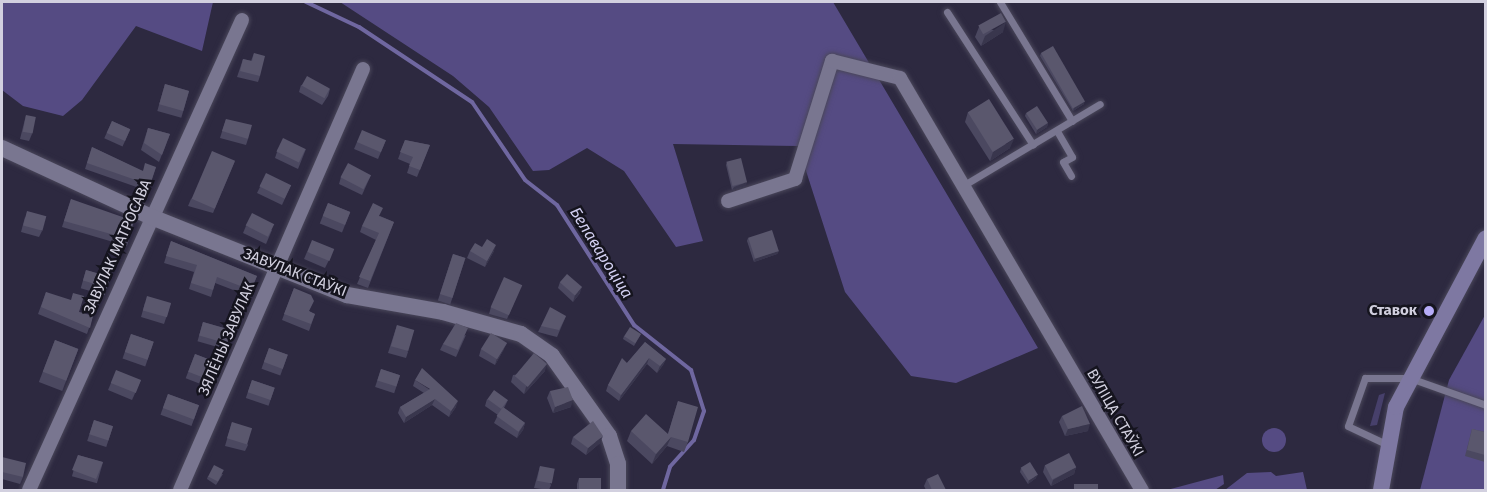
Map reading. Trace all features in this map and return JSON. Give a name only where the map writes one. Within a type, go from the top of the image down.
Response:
[{"type":"main road","points":[[1381,490],[1386,444],[1410,378],[1485,238]]},
{"type":"street","name":"ЗАВУЛАК МАТРОСАВА","points":[[29,490],[149,216],[242,20]]},
{"type":"street","name":"ВУЛІЦА СТАЎКІ","points":[[728,201],[795,179],[832,61],[900,78],[1142,490]]},
{"type":"street","name":"ЗЯЛЁНЫ ЗАВУЛАК","points":[[180,490],[363,69]]},
{"type":"street","name":"ЗАВУЛАК СТАЎКІ","points":[[2,148],[149,216],[346,295],[443,312],[521,334],[552,356],[609,436],[618,464],[618,490]]},
{"type":"lane","points":[[1000,2],[1072,121]]},
{"type":"lane","points":[[947,12],[1033,145]]},
{"type":"lane","points":[[964,185],[1100,104]]},
{"type":"lane","points":[[1056,131],[1072,157],[1063,162],[1071,176]]},
{"type":"lane","points":[[1386,444],[1352,429],[1347,418],[1365,378],[1410,378],[1485,405]]},
{"type":"shaded area","points":[[2,2],[213,2],[202,51],[136,26],[82,100],[63,116],[23,106],[2,90]]},
{"type":"shaded area","points":[[340,2],[833,2],[1038,348],[956,383],[911,376],[845,292],[798,146],[673,144],[703,241],[676,247],[624,171],[587,148],[549,170],[533,171],[489,107],[453,76]]},
{"type":"shaded area","points":[[1485,315],[1485,490],[1420,490],[1449,380]]},
{"type":"shaded area","points":[[1385,393],[1377,425],[1370,426],[1379,395]]},
{"type":"shaded area","points":[[1274,428],[1279,429],[1285,435],[1285,445],[1279,451],[1274,452],[1269,451],[1263,445],[1262,440],[1263,435],[1269,429]]},
{"type":"shaded area","points":[[1271,472],[1276,476],[1303,472],[1307,490],[1225,490],[1247,473]]},
{"type":"shaded area","points":[[1223,475],[1224,484],[1215,490],[1167,490]]},
{"type":"building","points":[[1001,13],[1006,22],[983,34],[978,26]]},
{"type":"building","points":[[1053,46],[1085,101],[1073,108],[1041,53]]},
{"type":"building","points":[[254,53],[265,56],[260,76],[240,71],[243,59],[252,61]]},
{"type":"building","points":[[307,76],[330,89],[324,98],[302,86]]},
{"type":"building","points":[[165,84],[189,91],[183,111],[159,104]]},
{"type":"building","points":[[989,99],[1014,139],[993,152],[968,112]]},
{"type":"building","points":[[1037,106],[1048,123],[1037,130],[1026,113]]},
{"type":"building","points":[[26,115],[36,117],[33,134],[23,132]]},
{"type":"building","points":[[226,119],[252,125],[248,139],[222,131]]},
{"type":"building","points":[[112,121],[130,129],[125,141],[107,133]]},
{"type":"building","points":[[148,128],[170,134],[162,155],[144,143]]},
{"type":"building","points":[[362,130],[386,140],[381,152],[357,142]]},
{"type":"building","points":[[283,138],[305,149],[299,162],[276,151]]},
{"type":"building","points":[[405,140],[430,145],[420,170],[409,166],[413,157],[400,152]]},
{"type":"building","points":[[92,147],[143,171],[145,163],[156,167],[150,185],[87,163]]},
{"type":"building","points":[[212,151],[235,161],[215,209],[192,199]]},
{"type":"building","points":[[741,158],[747,182],[732,186],[726,162]]},
{"type":"building","points":[[348,163],[371,175],[363,189],[340,177]]},
{"type":"building","points":[[266,173],[291,185],[285,199],[259,186]]},
{"type":"building","points":[[71,199],[134,221],[129,239],[64,221]]},
{"type":"building","points":[[328,203],[350,212],[345,225],[323,216]]},
{"type":"building","points":[[373,203],[383,208],[379,216],[394,222],[370,281],[359,277],[379,233],[362,226]]},
{"type":"building","points":[[27,211],[46,216],[42,231],[23,225]]},
{"type":"building","points":[[252,213],[274,224],[268,237],[246,225]]},
{"type":"building","points":[[772,230],[779,251],[755,259],[748,238]]},
{"type":"building","points":[[487,239],[496,245],[487,261],[470,251],[475,243],[482,247]]},
{"type":"building","points":[[312,240],[334,249],[329,261],[307,252]]},
{"type":"building","points":[[171,241],[257,276],[251,290],[217,277],[213,290],[191,283],[197,265],[166,256]]},
{"type":"building","points":[[453,254],[465,258],[452,298],[440,294]]},
{"type":"building","points":[[86,270],[110,277],[107,287],[83,281]]},
{"type":"building","points":[[567,274],[582,287],[575,295],[560,282]]},
{"type":"building","points":[[504,277],[522,285],[509,315],[491,307]]},
{"type":"building","points":[[294,288],[311,295],[314,301],[309,311],[315,314],[311,324],[284,314]]},
{"type":"building","points":[[46,292],[71,300],[73,293],[84,296],[79,312],[93,316],[90,328],[41,307]]},
{"type":"building","points":[[147,296],[171,303],[167,317],[143,310]]},
{"type":"building","points":[[550,307],[566,316],[559,330],[541,326]]},
{"type":"building","points":[[203,322],[231,330],[227,343],[199,335]]},
{"type":"building","points":[[456,323],[468,328],[458,350],[443,344]]},
{"type":"building","points":[[397,325],[414,330],[408,351],[391,346]]},
{"type":"building","points":[[630,327],[641,334],[635,343],[624,336]]},
{"type":"building","points":[[491,333],[507,343],[497,359],[481,349]]},
{"type":"building","points":[[131,334],[154,342],[148,360],[125,352]]},
{"type":"building","points":[[55,340],[78,349],[66,381],[43,372]]},
{"type":"building","points":[[645,342],[666,359],[660,366],[649,358],[621,395],[608,385],[622,358],[627,363]]},
{"type":"building","points":[[269,348],[288,355],[283,369],[264,362]]},
{"type":"building","points":[[534,353],[547,364],[528,387],[515,376]]},
{"type":"building","points":[[195,354],[218,363],[212,381],[188,372]]},
{"type":"building","points":[[422,368],[458,401],[451,411],[435,399],[406,417],[400,407],[430,389],[415,380]]},
{"type":"building","points":[[381,369],[400,375],[396,387],[377,380]]},
{"type":"building","points":[[116,370],[141,380],[136,393],[111,383]]},
{"type":"building","points":[[252,380],[275,388],[270,400],[248,392]]},
{"type":"building","points":[[568,387],[573,400],[555,407],[550,391]]},
{"type":"building","points":[[494,390],[508,400],[501,409],[488,399]]},
{"type":"building","points":[[168,394],[199,405],[194,419],[163,408]]},
{"type":"building","points":[[678,401],[698,407],[688,442],[671,437],[656,454],[631,431],[646,414],[668,434]]},
{"type":"building","points":[[1082,406],[1090,424],[1068,429],[1062,416]]},
{"type":"building","points":[[503,407],[525,423],[518,432],[497,416]]},
{"type":"building","points":[[94,420],[113,426],[108,440],[89,434]]},
{"type":"building","points":[[593,421],[603,436],[588,448],[573,437]]},
{"type":"building","points":[[232,422],[252,428],[247,444],[227,438]]},
{"type":"building","points":[[1472,429],[1485,432],[1485,455],[1467,450]]},
{"type":"building","points":[[1069,453],[1076,467],[1052,480],[1045,465]]},
{"type":"building","points":[[78,455],[103,462],[96,479],[72,470]]},
{"type":"building","points":[[2,457],[26,463],[23,477],[2,472]]},
{"type":"building","points":[[1030,462],[1038,475],[1029,481],[1021,468]]},
{"type":"building","points":[[214,465],[224,470],[218,482],[208,477]]},
{"type":"building","points":[[540,466],[555,469],[552,484],[537,481]]},
{"type":"building","points":[[938,474],[946,490],[932,490],[927,479]]},
{"type":"building","points":[[579,478],[601,478],[601,490],[579,490]]},
{"type":"building","points":[[1074,484],[1098,484],[1098,490],[1074,490]]},
{"type":"waterway","name":"Белавароціца","points":[[306,2],[359,27],[472,102],[525,180],[557,205],[634,325],[691,370],[704,411],[694,440],[670,467],[663,490]]},
{"type":"place","name":"Ставок","points":[[1429,311]]}]
